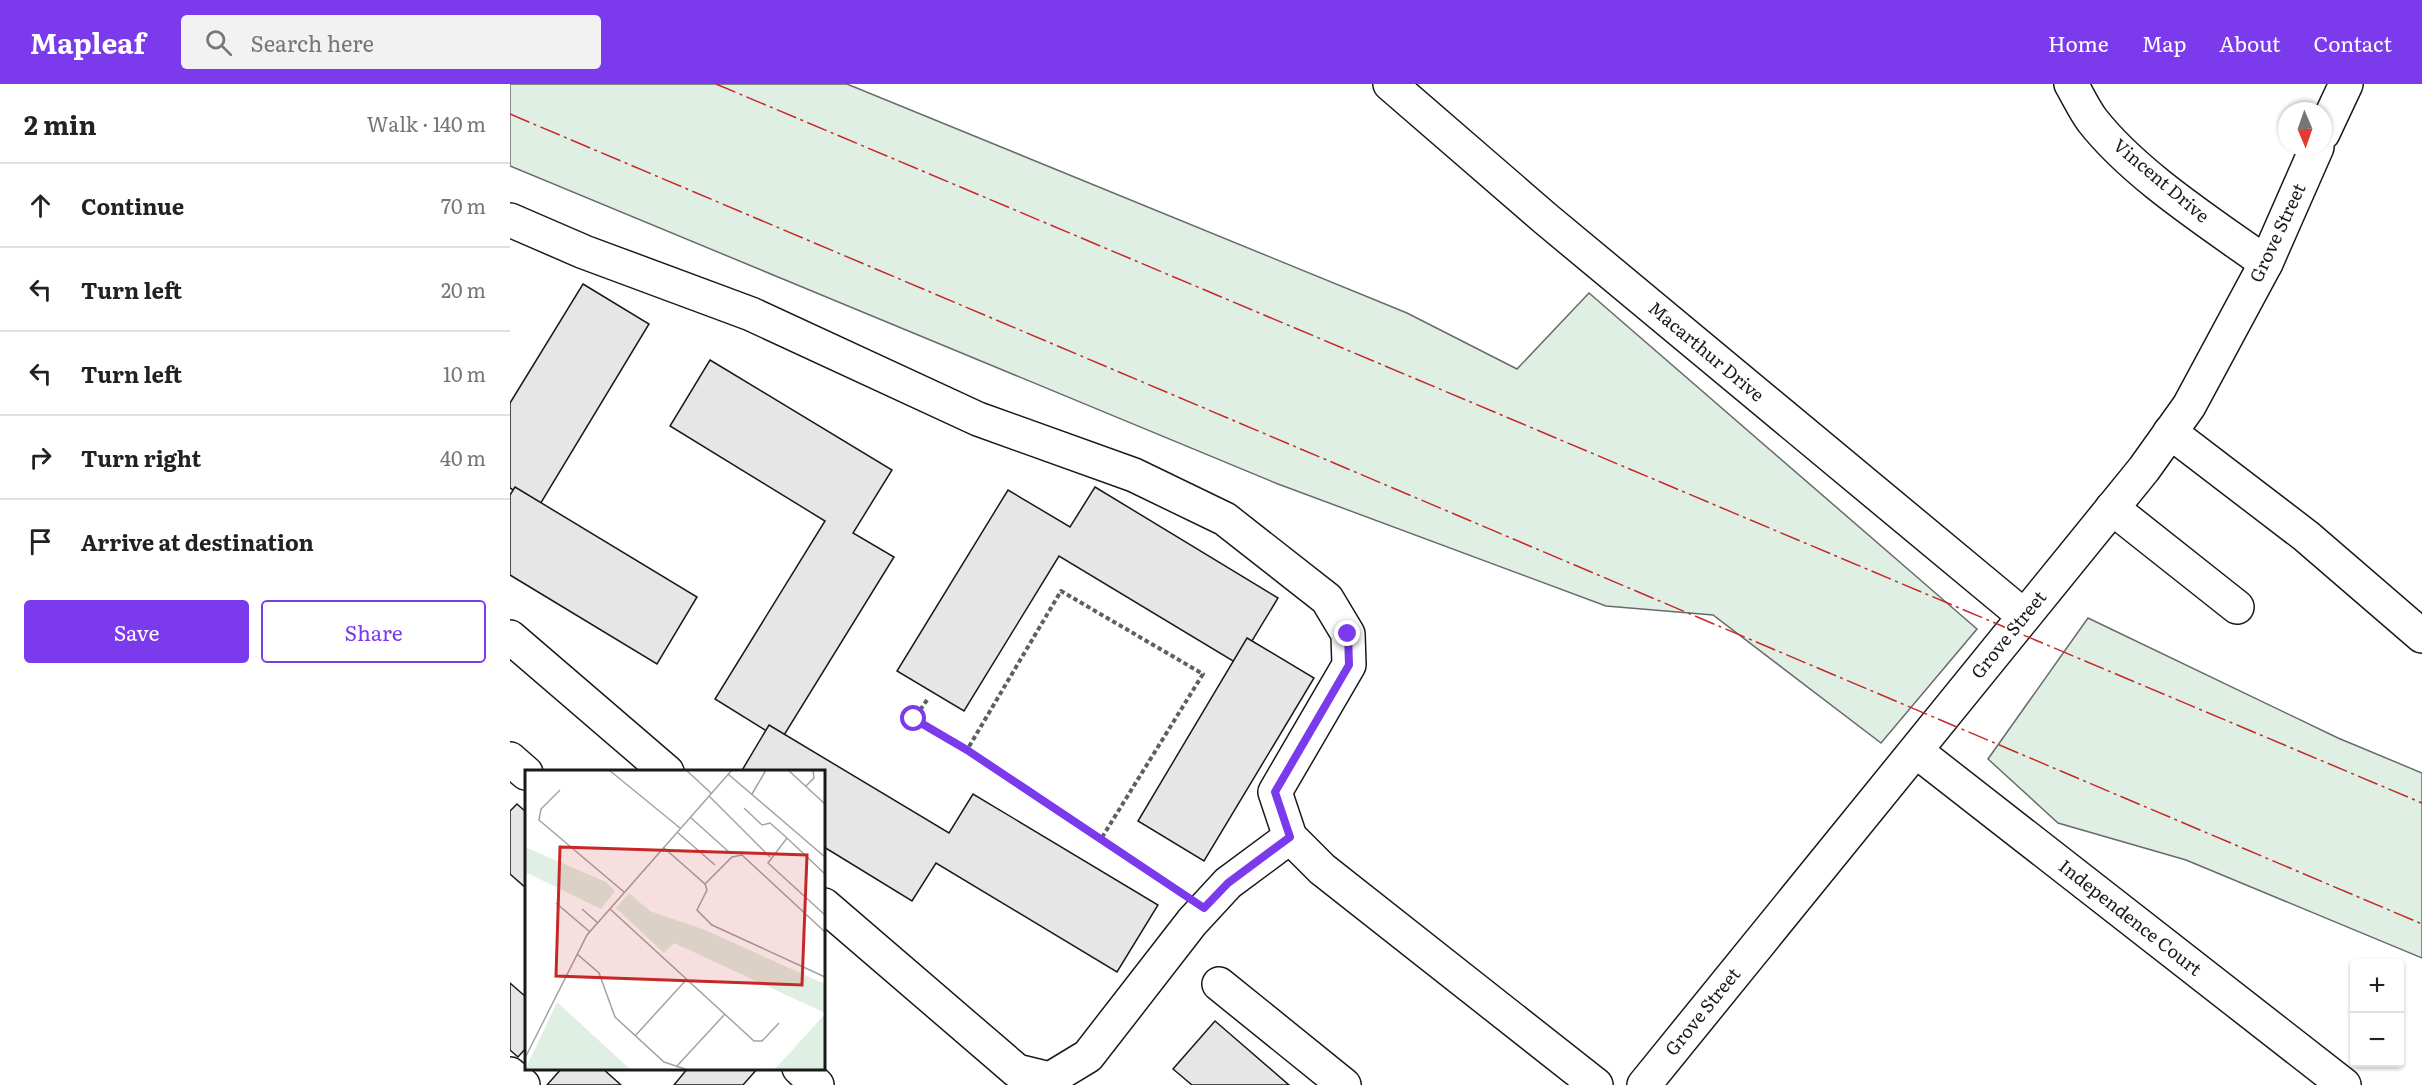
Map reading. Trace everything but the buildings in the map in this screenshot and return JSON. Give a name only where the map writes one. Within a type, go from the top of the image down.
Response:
[{"type":"street","name":"Vincent Drive","points":[[2071,84],[2091,119],[2119,150],[2190,209],[2266,263]]},
{"type":"street","points":[[2332,114],[2346,84]]},
{"type":"street","name":"Macarthur Drive","points":[[1403,88],[1546,219],[2024,616]]},
{"type":"street","name":"Grove Street","points":[[1644,1085],[2112,508],[2170,432],[2188,406],[2266,263],[2313,156]]},
{"type":"street","points":[[510,220],[584,252],[751,314],[978,419],[1134,475],[1226,519],[1327,599],[1348,634],[1349,665],[1275,792],[1290,837],[1322,869],[1596,1085]]},
{"type":"street","points":[[2170,432],[2306,536],[2422,636]]},
{"type":"street","points":[[2112,508],[2237,607]]},
{"type":"street","points":[[510,637],[666,770]]},
{"type":"street","name":"Independence Court","points":[[1916,751],[2344,1085]]},
{"type":"street","points":[[510,759],[525,772]]},
{"type":"street","points":[[825,906],[1017,1071],[1050,1079],[1089,1056],[1204,908],[1228,883],[1290,837]]},
{"type":"street","points":[[1219,984],[1344,1085]]},
{"type":"street","points":[[779,1085],[791,1070]]},
{"type":"street","points":[[801,1070],[817,1085]]},
{"type":"street","points":[[510,1074],[523,1085]]},
{"type":"path","points":[[967,750],[1061,591],[1203,674],[1101,839]]},
{"type":"path","points":[[927,700],[914,719],[967,750],[1204,908]]},
{"type":"green space","points":[[510,84],[847,84],[1407,313],[1517,369],[1589,293],[1977,629],[1881,743],[1713,615],[1606,606],[1278,484],[510,166]]},
{"type":"green space","points":[[2088,618],[2338,738],[2422,773],[2422,958],[2186,860],[2058,823],[1988,759]]},
{"type":"power","points":[[716,84],[2422,803]]},
{"type":"power","points":[[510,114],[2422,924]]},
{"type":"route","points":[[914,719],[967,750],[1204,908],[1228,883],[1290,837],[1275,792],[1295,754],[1349,665],[1348,634]]}]
